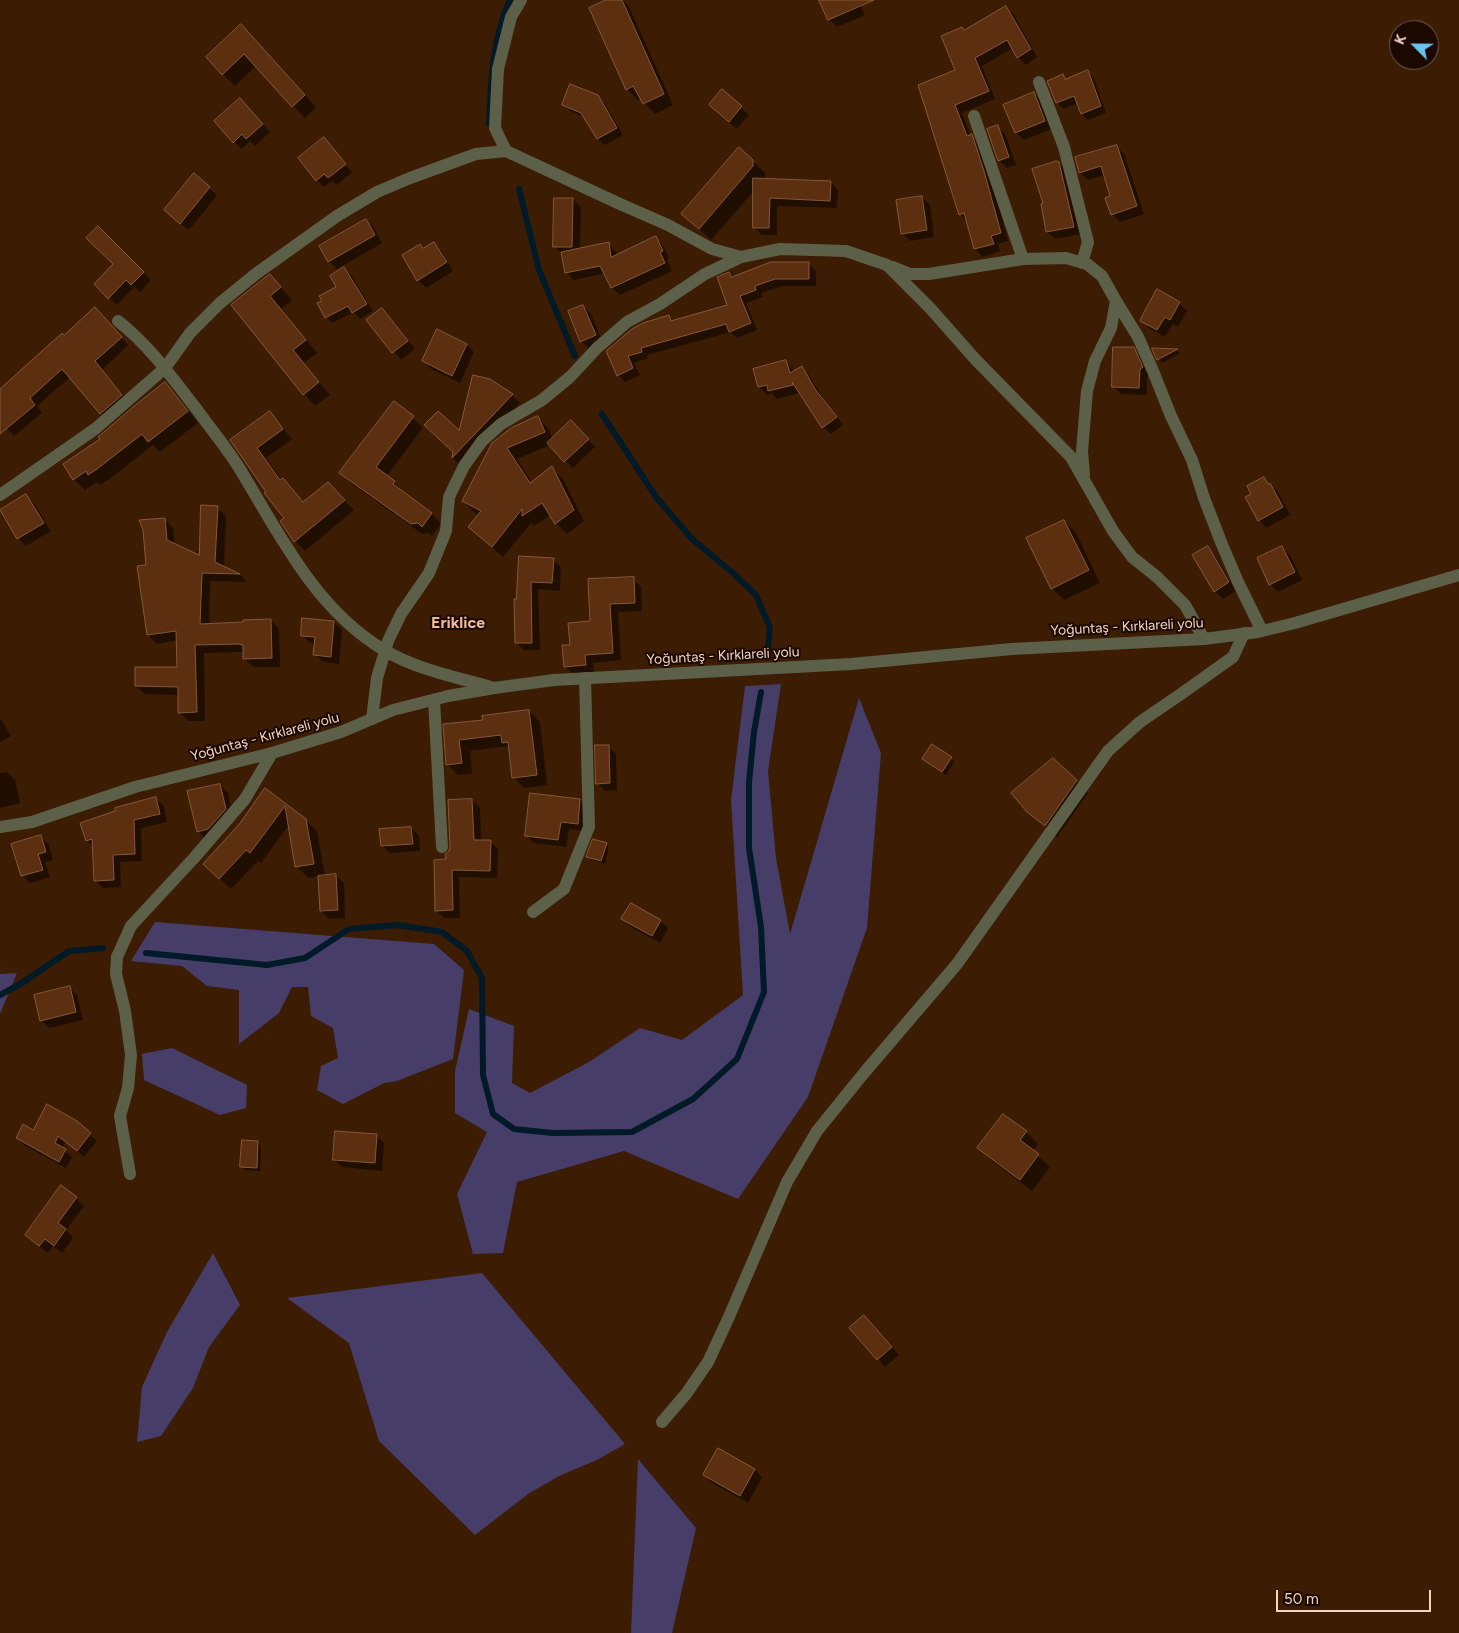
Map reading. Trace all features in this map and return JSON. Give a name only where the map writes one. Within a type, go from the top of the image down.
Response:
[{"type":"street","points":[[506,151],[495,128],[498,69],[510,17],[522,0]]},
{"type":"street","points":[[1039,82],[1064,147],[1088,242],[1082,262]]},
{"type":"street","points":[[974,116],[1023,259]]},
{"type":"street","points":[[0,495],[94,429],[165,368],[190,333],[220,304],[258,273],[338,216],[377,192],[476,154],[506,151],[668,225],[712,249],[740,256]]},
{"type":"street","points":[[372,719],[376,678],[385,651],[401,614],[429,573],[446,531],[449,497],[464,466],[482,442],[501,424],[542,400],[570,377],[597,348],[627,322],[660,304],[705,274],[740,256],[780,249],[846,251],[910,274],[929,274],[1023,259],[1066,258],[1087,264],[1102,276],[1138,337],[1171,416],[1192,460],[1220,542],[1262,631]]},
{"type":"street","points":[[887,265],[930,308],[975,359],[1071,457],[1113,531],[1132,557],[1157,577],[1185,605],[1204,639]]},
{"type":"street","points":[[1084,478],[1082,451],[1087,391],[1095,362],[1111,328],[1116,301]]},
{"type":"street","points":[[118,321],[138,336],[165,368],[237,464],[296,563],[351,628],[385,651],[422,667],[494,688]]},
{"type":"street","name":"Yoğuntaş - Kırklareli yolu","points":[[0,827],[32,822],[135,786],[272,753],[342,732],[393,710],[494,688],[585,678],[851,664],[1012,649],[1204,639],[1262,631],[1339,611],[1459,575]]},
{"type":"street","points":[[662,1422],[686,1394],[708,1362],[728,1320],[786,1182],[817,1131],[957,964],[1108,751],[1140,722],[1233,657],[1244,633]]},
{"type":"street","points":[[533,912],[564,889],[589,827],[585,678]]},
{"type":"street","points":[[434,700],[442,847]]},
{"type":"street","points":[[130,1174],[120,1116],[128,1088],[131,1055],[125,1011],[116,974],[117,957],[131,926],[245,799],[272,753]]},
{"type":"shaded area","points":[[781,684],[768,771],[776,858],[790,934],[859,698],[881,753],[867,928],[808,1097],[738,1199],[624,1151],[517,1182],[503,1253],[473,1254],[457,1194],[487,1132],[455,1113],[455,1071],[469,1009],[514,1026],[512,1083],[530,1093],[589,1062],[640,1028],[682,1040],[743,995],[731,800],[745,686]]},
{"type":"shaded area","points":[[155,922],[434,944],[464,970],[453,1059],[397,1081],[384,1083],[343,1104],[317,1090],[321,1066],[338,1058],[333,1028],[311,1016],[308,987],[292,987],[279,1013],[239,1044],[239,990],[207,986],[182,966],[131,961]]},
{"type":"shaded area","points":[[17,973],[0,1014],[0,974]]},
{"type":"shaded area","points":[[172,1048],[247,1085],[246,1108],[220,1115],[144,1080],[142,1054]]},
{"type":"shaded area","points":[[213,1253],[240,1305],[209,1347],[193,1388],[161,1436],[137,1442],[142,1387],[167,1332]]},
{"type":"shaded area","points":[[482,1273],[625,1444],[597,1460],[559,1476],[528,1494],[475,1535],[379,1441],[349,1343],[287,1298]]},
{"type":"shaded area","points":[[638,1459],[696,1528],[672,1633],[631,1633]]},
{"type":"building","points":[[606,0],[622,0],[664,94],[643,104],[633,86],[626,90],[589,8]]},
{"type":"building","points":[[819,0],[874,0],[828,20]]},
{"type":"building","points":[[1006,6],[1031,49],[1017,58],[1007,40],[975,58],[989,91],[955,105],[967,136],[972,134],[1001,233],[991,236],[994,244],[974,249],[964,213],[959,215],[918,85],[955,70],[941,36],[962,27],[964,30]]},
{"type":"building","points":[[241,24],[305,95],[292,107],[244,54],[222,75],[206,57]]},
{"type":"building","points":[[1088,70],[1101,106],[1081,114],[1074,96],[1056,103],[1047,81],[1063,74],[1065,79]]},
{"type":"building","points":[[570,84],[598,95],[617,128],[597,139],[581,113],[562,105]]},
{"type":"building","points":[[722,89],[742,106],[729,122],[709,105]]},
{"type":"building","points":[[1034,92],[1045,121],[1015,133],[1003,105]]},
{"type":"building","points":[[240,98],[263,124],[246,139],[242,134],[233,143],[214,121]]},
{"type":"building","points":[[998,125],[1009,157],[998,161],[987,129]]},
{"type":"building","points":[[324,137],[346,164],[328,178],[324,174],[316,181],[298,158]]},
{"type":"building","points":[[1117,145],[1137,206],[1111,215],[1105,198],[1110,196],[1101,166],[1079,173],[1075,157]]},
{"type":"building","points":[[739,147],[753,160],[753,166],[699,229],[681,214]]},
{"type":"building","points":[[1059,162],[1074,227],[1046,232],[1041,204],[1043,203],[1032,169]]},
{"type":"building","points":[[194,173],[210,187],[180,224],[164,210]]},
{"type":"building","points":[[753,178],[831,181],[830,201],[770,198],[769,228],[753,228]]},
{"type":"building","points":[[922,196],[927,230],[901,234],[896,200]]},
{"type":"building","points":[[554,198],[573,198],[572,247],[553,247]]},
{"type":"building","points":[[366,219],[375,235],[328,262],[319,246]]},
{"type":"building","points":[[98,226],[144,272],[131,285],[126,280],[108,299],[94,284],[113,264],[86,238]]},
{"type":"building","points":[[656,236],[663,251],[660,252],[665,263],[611,288],[600,266],[565,273],[561,252],[609,242],[611,257]]},
{"type":"building","points":[[434,242],[447,262],[417,281],[402,255],[420,244],[423,248]]},
{"type":"building","points":[[771,262],[809,262],[809,279],[775,279],[755,286],[756,290],[740,296],[751,323],[729,332],[726,324],[641,348],[642,352],[628,356],[633,368],[617,376],[606,351],[632,329],[643,323],[669,315],[671,321],[727,305],[717,277],[729,272],[731,277]]},
{"type":"building","points":[[344,267],[367,304],[352,313],[348,306],[325,318],[317,303],[322,301],[319,296],[336,287],[330,276]]},
{"type":"building","points":[[270,274],[281,287],[270,296],[306,340],[293,350],[319,382],[303,395],[231,305]]},
{"type":"building","points":[[1157,289],[1180,302],[1170,320],[1165,317],[1157,330],[1140,321]]},
{"type":"building","points":[[583,305],[596,335],[580,342],[568,311]]},
{"type":"building","points":[[95,307],[122,337],[95,361],[122,395],[100,414],[62,369],[30,398],[35,405],[0,434],[0,389],[62,333],[64,335]]},
{"type":"building","points":[[382,308],[408,341],[392,353],[366,320]]},
{"type":"building","points":[[437,329],[467,344],[452,376],[422,361]]},
{"type":"building","points":[[1113,347],[1134,347],[1143,367],[1140,369],[1139,388],[1112,387]]},
{"type":"building","points":[[1152,348],[1178,349],[1157,360]]},
{"type":"building","points":[[786,360],[790,373],[802,366],[815,389],[837,417],[822,428],[792,382],[793,385],[768,391],[767,385],[758,387],[753,369]]},
{"type":"building","points":[[473,375],[490,379],[513,394],[452,458],[453,452],[424,425],[438,411],[459,430]]},
{"type":"building","points":[[165,382],[188,411],[148,442],[142,434],[88,475],[86,471],[73,480],[63,464],[100,439],[98,437]]},
{"type":"building","points":[[394,401],[414,416],[376,467],[395,481],[393,484],[432,513],[422,527],[418,523],[411,524],[339,473]]},
{"type":"building","points":[[270,411],[283,429],[257,448],[280,480],[283,478],[303,502],[328,482],[345,500],[294,542],[280,521],[284,518],[264,493],[266,492],[230,440]]},
{"type":"building","points":[[538,416],[545,432],[507,448],[530,483],[552,466],[574,510],[555,524],[542,503],[522,516],[522,509],[492,547],[468,527],[481,511],[462,501],[492,443],[511,428]]},
{"type":"building","points":[[571,420],[589,439],[564,462],[547,443]]},
{"type":"building","points":[[1264,477],[1268,484],[1270,483],[1283,507],[1258,521],[1245,497],[1251,494],[1247,486]]},
{"type":"building","points":[[26,494],[44,523],[17,539],[0,510]]},
{"type":"building","points":[[201,505],[218,506],[215,562],[240,574],[202,573],[200,624],[271,619],[272,658],[243,659],[243,645],[239,644],[195,645],[197,712],[178,713],[178,687],[135,686],[135,667],[177,667],[176,631],[147,635],[137,566],[146,565],[143,530],[139,520],[165,518],[167,540],[199,555]]},
{"type":"building","points":[[1064,520],[1089,570],[1051,589],[1026,538]]},
{"type":"building","points":[[1208,546],[1229,582],[1214,592],[1192,555]]},
{"type":"building","points":[[1282,546],[1295,572],[1269,585],[1257,558]]},
{"type":"building","points":[[519,556],[554,558],[552,583],[531,582],[532,643],[515,643],[514,599],[516,599]]},
{"type":"building","points":[[634,577],[635,603],[610,604],[613,653],[585,655],[586,665],[564,667],[562,645],[570,645],[568,623],[590,621],[588,579]]},
{"type":"building","points":[[302,618],[334,621],[331,657],[313,655],[315,637],[301,636]]},
{"type":"building","points":[[529,710],[537,775],[512,778],[508,742],[502,743],[501,735],[459,740],[462,763],[446,765],[443,724],[483,720],[482,716]]},
{"type":"building","points":[[932,744],[952,757],[942,772],[922,759]]},
{"type":"building","points":[[595,745],[609,745],[610,783],[596,784]]},
{"type":"building","points":[[1053,758],[1077,780],[1045,826],[1027,812],[1011,793]]},
{"type":"building","points":[[220,784],[226,809],[208,829],[197,832],[187,791]]},
{"type":"building","points":[[265,788],[306,819],[314,864],[295,867],[285,806],[250,853],[246,850],[219,879],[203,864],[242,821]]},
{"type":"building","points":[[530,793],[580,799],[578,824],[561,822],[558,840],[525,836]]},
{"type":"building","points":[[156,797],[160,814],[134,820],[135,854],[113,855],[114,880],[94,881],[92,839],[86,841],[80,823],[115,811],[115,808]]},
{"type":"building","points":[[472,799],[474,840],[491,840],[490,871],[452,870],[453,910],[435,911],[434,860],[446,859],[445,854],[449,851],[450,847],[448,800]]},
{"type":"building","points":[[411,827],[413,844],[381,846],[379,829]]},
{"type":"building","points":[[41,835],[46,852],[38,854],[43,870],[21,876],[11,844]]},
{"type":"building","points":[[593,839],[607,843],[601,861],[586,857]]},
{"type":"building","points":[[336,874],[338,910],[320,911],[318,876]]},
{"type":"building","points":[[631,903],[661,920],[652,936],[621,919]]},
{"type":"building","points":[[70,986],[76,1012],[40,1021],[34,995]]},
{"type":"building","points":[[47,1104],[77,1121],[91,1133],[77,1151],[58,1136],[55,1143],[66,1149],[59,1162],[16,1138],[23,1124],[33,1130]]},
{"type":"building","points":[[1003,1114],[1027,1131],[1020,1140],[1039,1154],[1020,1180],[977,1148]]},
{"type":"building","points":[[335,1131],[377,1134],[375,1163],[333,1160]]},
{"type":"building","points":[[242,1140],[258,1141],[257,1168],[240,1167]]},
{"type":"building","points":[[61,1185],[77,1197],[58,1223],[66,1229],[54,1246],[45,1239],[39,1246],[25,1235]]},
{"type":"building","points":[[864,1315],[892,1347],[877,1360],[849,1328]]},
{"type":"building","points":[[718,1448],[755,1469],[740,1496],[703,1475]]},
{"type":"waterway","points":[[489,123],[496,45],[499,29],[510,0]]},
{"type":"waterway","points":[[519,189],[539,270],[575,356]]},
{"type":"waterway","points":[[602,414],[656,497],[692,539],[756,595],[770,628],[767,656]]},
{"type":"waterway","points":[[146,953],[267,965],[305,958],[349,929],[398,925],[442,932],[467,951],[482,978],[483,1075],[493,1114],[514,1129],[553,1133],[632,1132],[693,1099],[737,1059],[764,992],[761,927],[749,848],[749,782],[754,732],[761,692]]},
{"type":"waterway","points":[[0,995],[22,983],[69,951],[103,948]]},
{"type":"district","name":"Eriklice","points":[[458,623]]}]
